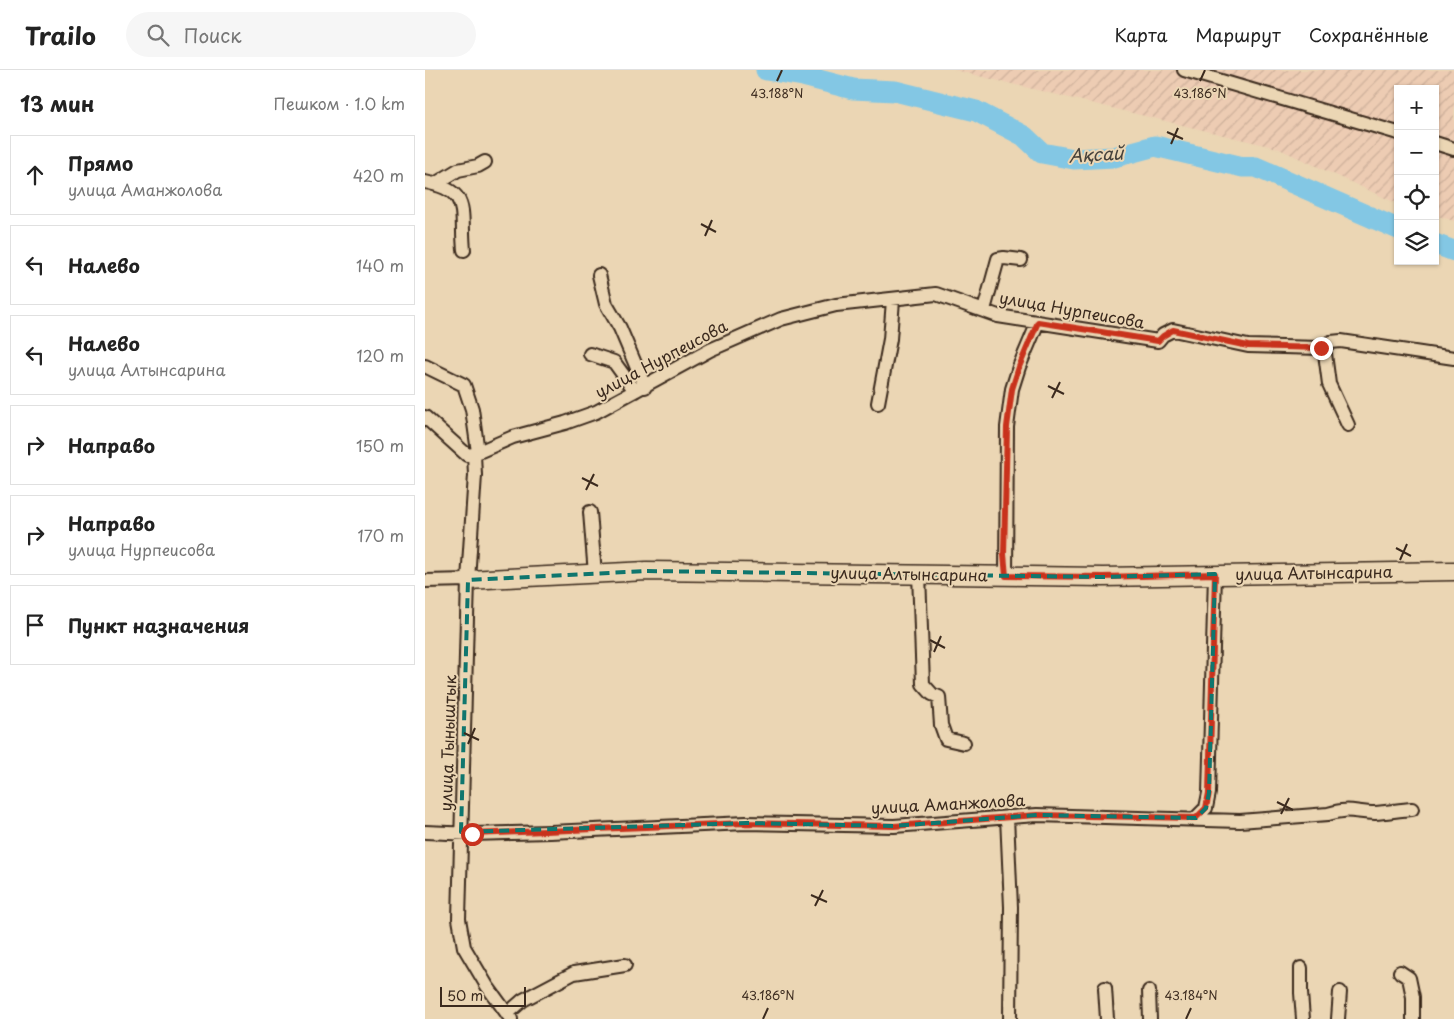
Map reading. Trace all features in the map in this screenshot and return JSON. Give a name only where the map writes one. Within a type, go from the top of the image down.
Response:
[{"type":"street","points":[[1184,70],[1394,131]]},
{"type":"street","points":[[1439,145],[1454,149]]},
{"type":"street","points":[[430,183],[450,173],[479,166],[485,162]]},
{"type":"street","points":[[430,183],[449,189],[457,194],[461,202],[464,250]]},
{"type":"street","points":[[983,310],[998,259],[1021,260]]},
{"type":"street","points":[[599,274],[606,304],[619,328],[640,389]]},
{"type":"street","name":"улица Нурпеисова","points":[[476,453],[513,436],[565,423],[596,412],[710,350],[781,319],[836,305],[936,294],[998,316],[1158,341],[1173,330],[1248,346],[1321,348],[1341,340],[1454,358]]},
{"type":"street","points":[[878,403],[890,339],[893,300]]},
{"type":"street","points":[[1006,576],[1004,554],[1007,427],[1012,389],[1038,322]]},
{"type":"street","points":[[1325,346],[1329,384],[1348,425]]},
{"type":"street","points":[[590,354],[614,362],[640,389]]},
{"type":"street","name":"улица Тыныштык","points":[[425,366],[464,385],[472,409],[476,453],[468,580],[459,919],[465,947],[487,986],[509,1016]]},
{"type":"street","points":[[425,417],[467,455],[476,453]]},
{"type":"street","points":[[590,512],[595,574]]},
{"type":"street","name":"улица Алтынсарина","points":[[425,581],[647,571],[771,571],[1103,577],[1454,570]]},
{"type":"street","points":[[919,574],[923,684],[932,694],[939,697],[941,725],[946,739],[952,742],[964,743]]},
{"type":"street","points":[[1196,818],[1206,808],[1209,793],[1215,574]]},
{"type":"street","name":"улица Аманжолова","points":[[425,832],[461,832],[472,834],[559,832],[745,823],[894,826],[1037,815],[1196,818],[1240,821],[1328,814],[1339,810],[1360,810],[1373,813],[1411,809]]},
{"type":"street","points":[[1007,817],[1011,906],[1010,1019]]},
{"type":"street","points":[[509,1016],[523,1000],[573,973],[625,965]]},
{"type":"street","points":[[1301,968],[1303,1019]]},
{"type":"street","points":[[1399,972],[1409,978],[1413,1019]]},
{"type":"street","points":[[1105,988],[1107,1019]]},
{"type":"street","points":[[1149,991],[1150,1019]]},
{"type":"street","points":[[1338,1019],[1340,992]]},
{"type":"highlighted area","points":[[647,571],[1103,577],[1215,574],[1209,793],[1206,808],[1196,818],[1037,815],[894,826],[746,823],[461,832],[468,580]]},
{"type":"shaded area","points":[[954,70],[1454,70],[1454,221],[1439,216],[1439,85],[1394,85],[1394,202],[1277,148]]},
{"type":"waterway","name":"Ақсай","points":[[766,70],[803,76],[853,89],[895,91],[976,111],[1024,136],[1042,153],[1074,159],[1114,157],[1155,146],[1243,167],[1256,167],[1394,227]]},
{"type":"waterway","name":"Ақсай","points":[[1439,245],[1454,251]]},
{"type":"route","points":[[472,834],[745,823],[837,823],[894,826],[1037,815],[1196,818],[1206,808],[1209,793],[1215,574],[1103,577],[1006,576],[1004,554],[1007,427],[1012,389],[1038,322],[1158,341],[1173,330],[1248,346],[1321,348]]}]
